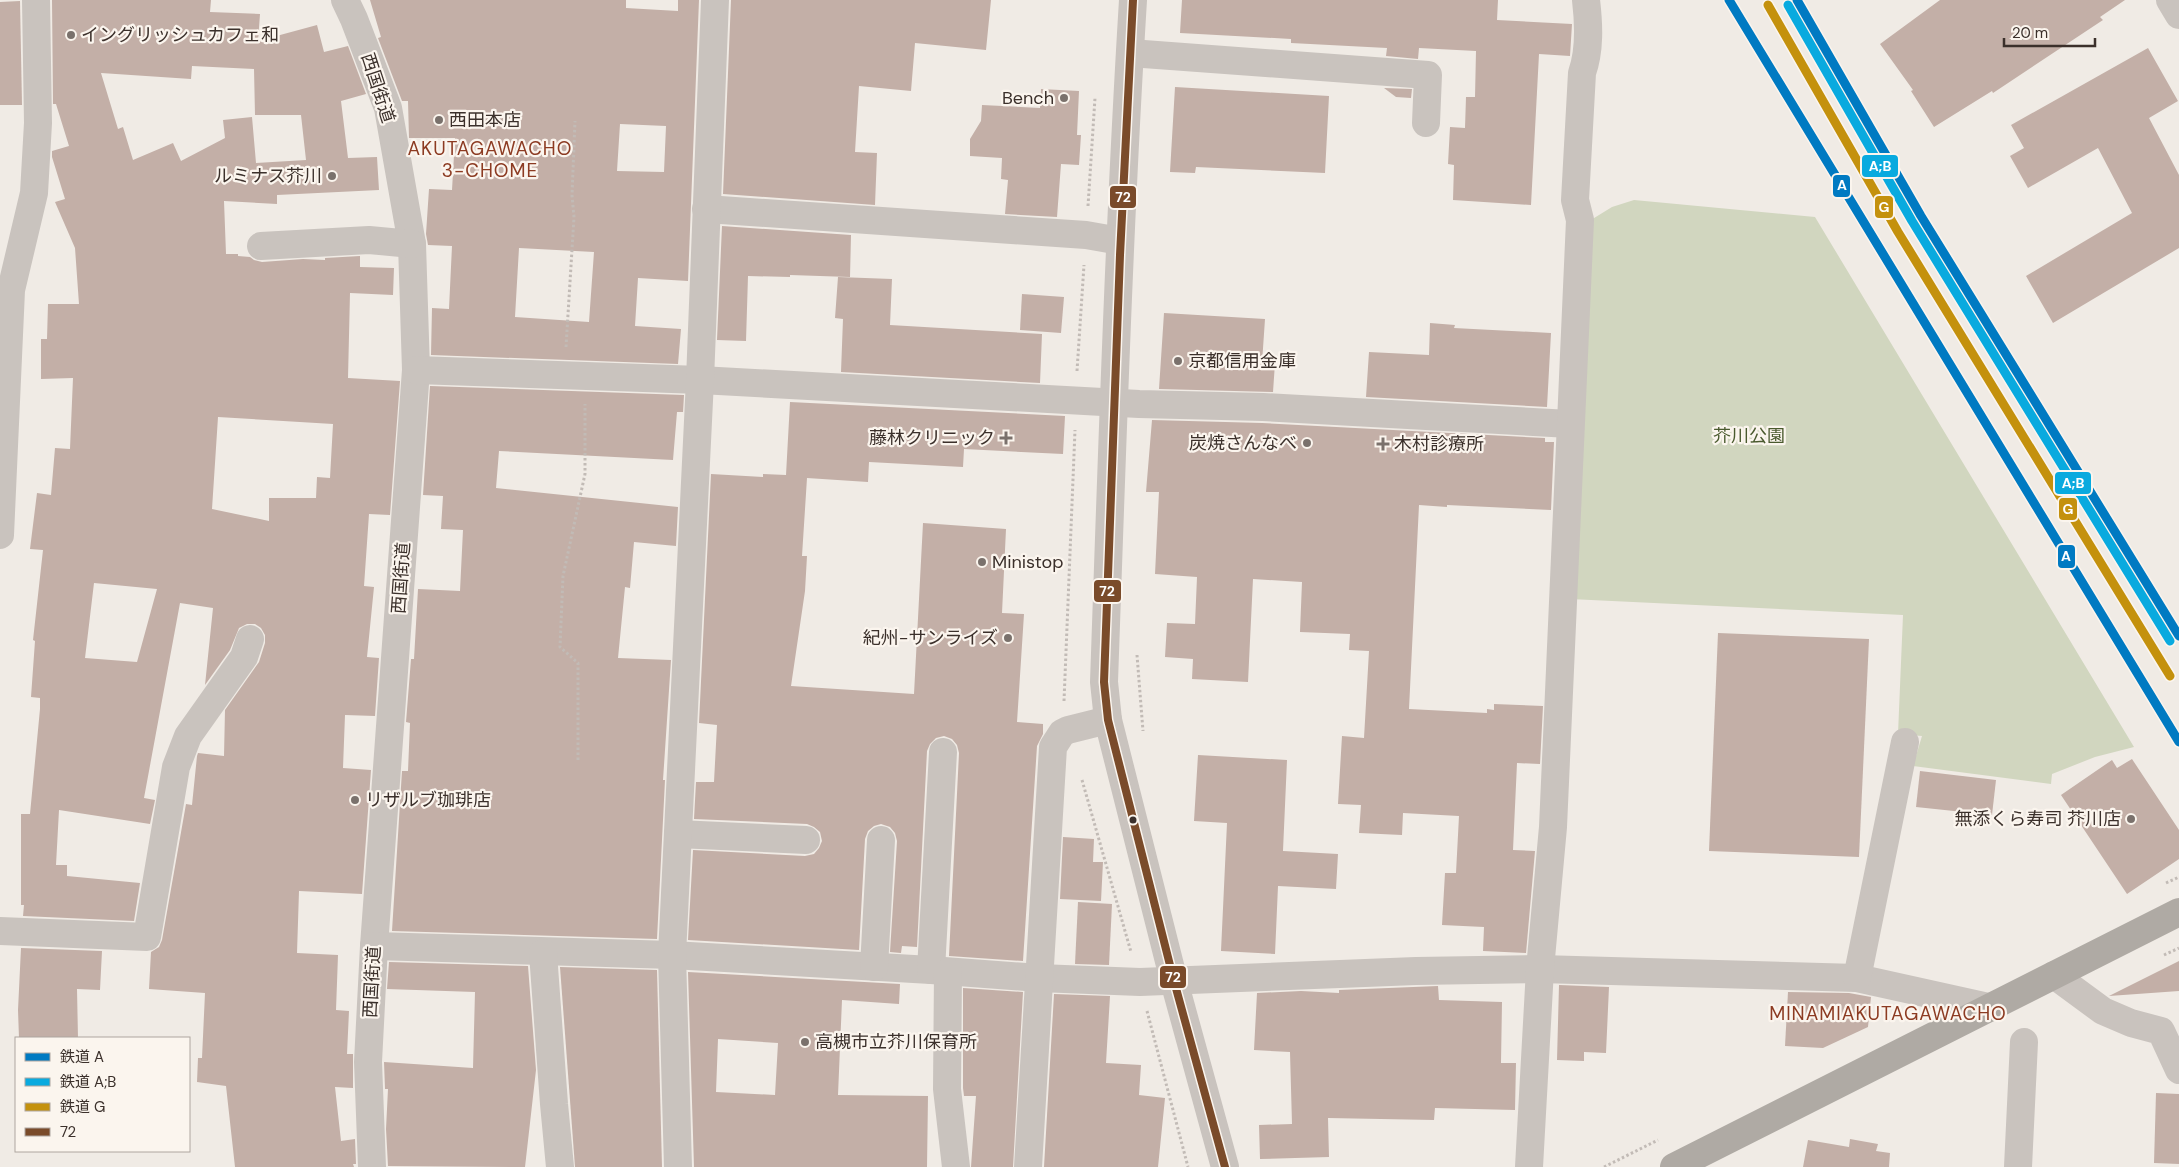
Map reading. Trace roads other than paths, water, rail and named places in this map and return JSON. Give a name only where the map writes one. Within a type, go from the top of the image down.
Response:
[{"type":"highway","points":[[1674,1167],[2179,912]]},
{"type":"street","points":[[0,534],[11,290],[34,193],[38,122],[36,0]]},
{"type":"street","name":"西国街道","points":[[345,0],[388,108],[412,244],[416,370],[374,946],[368,1062],[372,1167]]},
{"type":"street","points":[[678,1167],[672,956],[700,380],[715,0]]},
{"type":"street","points":[[1134,0],[1120,241],[1104,682],[1108,720],[1174,980],[1226,1167]]},
{"type":"street","points":[[1529,1167],[1540,969],[1553,827],[1580,220],[1575,200],[1582,74],[1587,59],[1588,19],[1586,0]]},
{"type":"street","points":[[2170,0],[2179,15]]},
{"type":"street","points":[[1130,53],[1428,75],[1426,122]]},
{"type":"street","points":[[706,209],[1086,235],[1120,241]]},
{"type":"street","points":[[261,246],[369,240],[412,244]]},
{"type":"street","points":[[416,370],[700,380],[1570,424]]},
{"type":"street","points":[[0,931],[147,937],[176,767],[188,736],[244,657],[250,640]]},
{"type":"street","points":[[1028,1167],[1053,747],[1062,733],[1068,730],[1108,720]]},
{"type":"street","points":[[1856,978],[1906,742]]},
{"type":"street","points":[[943,752],[939,971],[947,1089],[956,1167]]},
{"type":"street","points":[[678,834],[806,840]]},
{"type":"street","points":[[874,967],[881,840]]},
{"type":"street","points":[[374,946],[672,956],[1039,978],[1140,982],[1416,971],[1540,969],[1856,978],[1988,1007]]},
{"type":"street","points":[[544,952],[560,1167]]},
{"type":"street","points":[[2054,975],[2103,1011],[2131,1023],[2160,1031],[2179,1070]]},
{"type":"street","points":[[2018,1167],[2024,1042]]},
{"type":"rail line","name":"A","points":[[1729,0],[2179,742]]},
{"type":"rail line","name":"A","points":[[1797,0],[1921,216],[2179,636]]},
{"type":"rail line","name":"G","points":[[1768,5],[1898,232],[2170,676]]},
{"type":"rail line","name":"A;B","points":[[1788,5],[1912,221],[2170,641]]},
{"type":"place","name":"イングリッシュカフェ和","points":[[71,35]]},
{"type":"place","name":"Bench","points":[[1064,98]]},
{"type":"place","name":"西田本店","points":[[439,120]]},
{"type":"place","name":"ルミナス芥川","points":[[332,176]]},
{"type":"place","name":"京都信用金庫","points":[[1178,361]]},
{"type":"place","name":"藤林クリニック","points":[[1006,438]]},
{"type":"place","name":"炭焼さんなべ","points":[[1307,443]]},
{"type":"place","name":"木村診療所","points":[[1383,444]]},
{"type":"place","name":"Ministop","points":[[982,562]]},
{"type":"place","name":"紀州-サンライズ","points":[[1008,638]]},
{"type":"place","name":"リザルブ珈琲店","points":[[355,800]]},
{"type":"place","name":"無添くら寿司 芥川店","points":[[2131,819]]},
{"type":"place","name":"高槻市立芥川保育所","points":[[805,1042]]},
{"type":"district","name":"AKUTAGAWACHO 3-CHOME","points":[[490,159]]},
{"type":"district","name":"MINAMIAKUTAGAWACHO","points":[[1888,1013]]},
{"type":"park label","name":"芥川公園","points":[[1749,436]]}]
